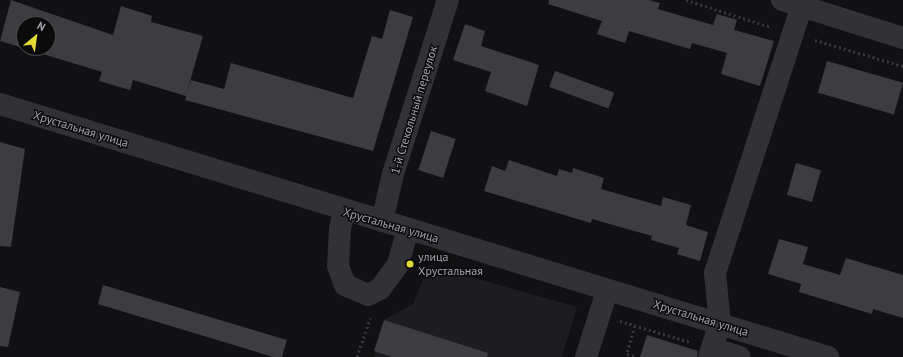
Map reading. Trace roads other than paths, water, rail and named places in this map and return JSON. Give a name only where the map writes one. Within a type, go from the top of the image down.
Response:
[{"type":"street","name":"1-й Стекольный переулок","points":[[382,221],[393,174],[448,0]]},
{"type":"street","points":[[740,357],[711,353],[720,324],[715,273],[792,3],[903,38]]},
{"type":"street","name":"Хрустальная улица","points":[[0,104],[344,211],[382,221],[607,291],[828,357]]},
{"type":"street","points":[[344,211],[340,229],[338,266],[345,285],[368,295],[380,289],[398,264],[408,229]]},
{"type":"street","points":[[586,357],[607,291]]},
{"type":"place","name":"улица Хрустальная","points":[[410,264]]}]
